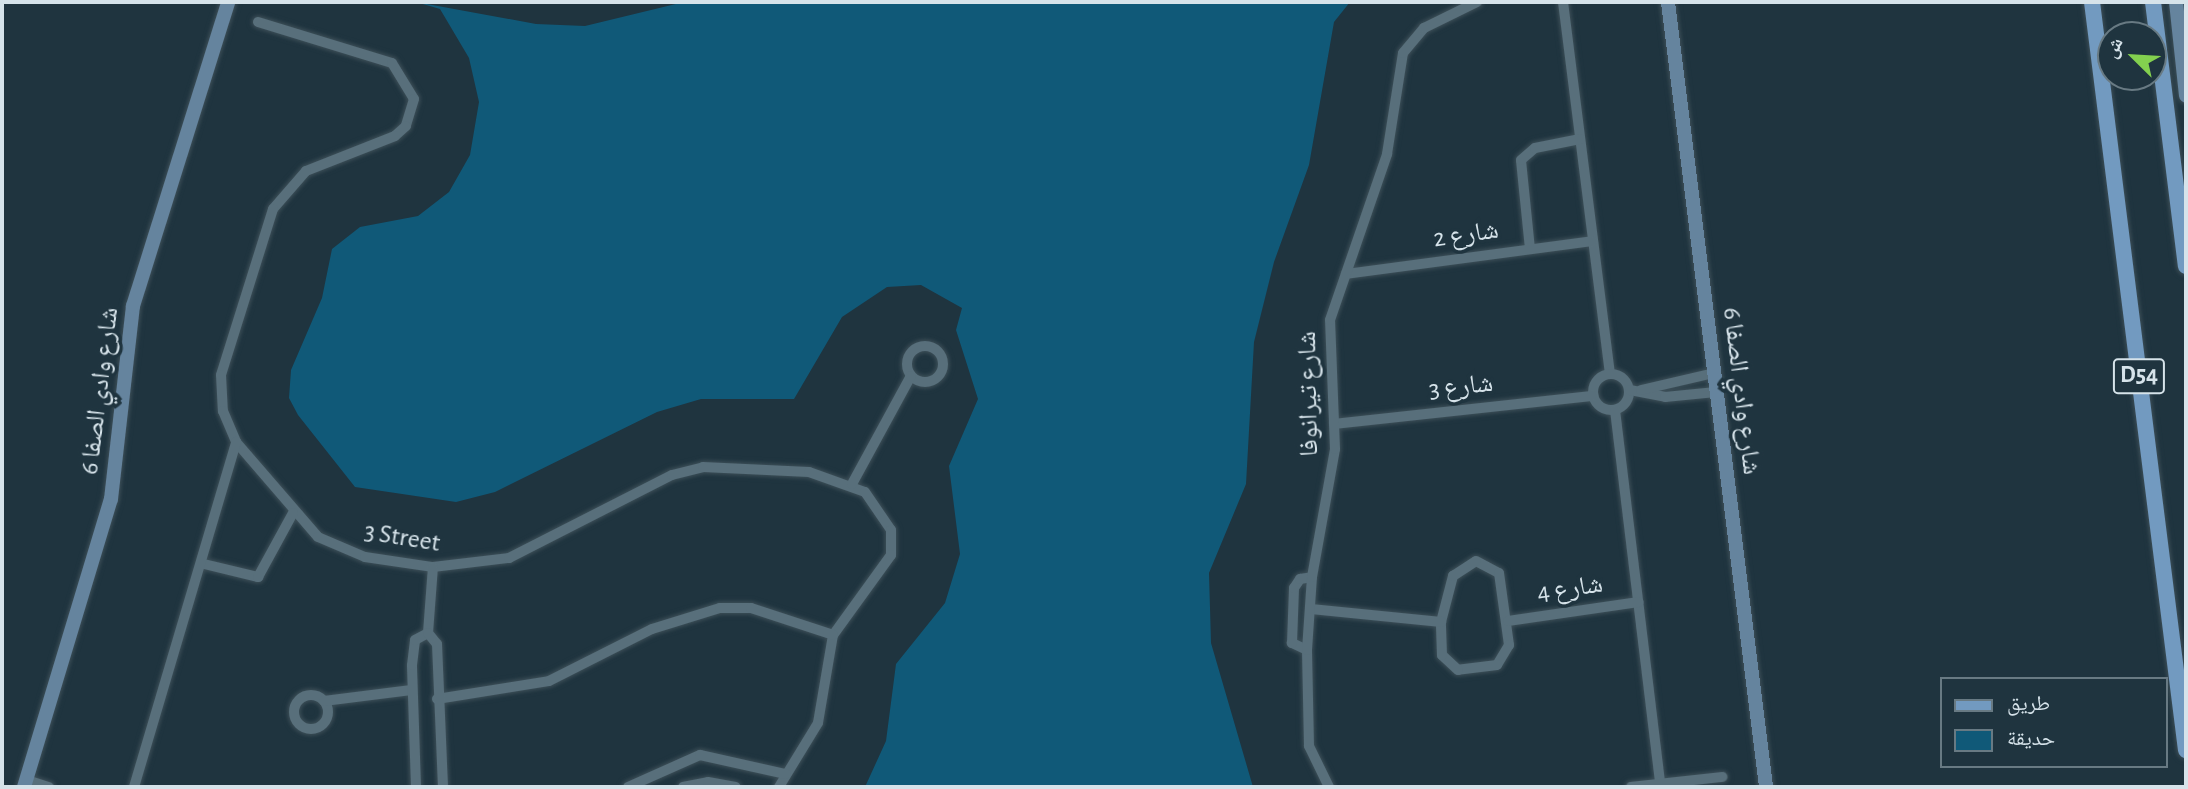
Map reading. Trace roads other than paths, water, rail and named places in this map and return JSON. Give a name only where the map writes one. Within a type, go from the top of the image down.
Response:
[{"type":"main road","name":"شارع وادي الصفا 6","points":[[26,784],[111,499],[133,306],[228,2]]},
{"type":"main road","name":"شارع وادي الصفا 6","points":[[1668,2],[1766,787]]},
{"type":"main road","name":"D54","points":[[2092,2],[2186,750]]},
{"type":"main road","points":[[2153,2],[2186,266]]},
{"type":"main road","points":[[2176,6],[2186,95]]},
{"type":"street","name":"شارع تيرانوفا","points":[[1329,787],[1309,746],[1307,650],[1312,577],[1333,474],[1334,424],[1328,346],[1346,275],[1387,155],[1403,53],[1424,28],[1477,2]]},
{"type":"street","points":[[1563,2],[1610,373]]},
{"type":"street","points":[[2176,6],[2186,34]]},
{"type":"street","name":"3 Street","points":[[258,22],[392,63],[403,71],[414,99],[406,126],[395,136],[306,171],[273,209],[220,375],[223,411],[236,442],[293,513],[348,552],[433,568],[509,558],[687,470],[790,470],[852,484],[876,503],[892,542],[886,566],[833,635],[818,723],[779,787]]},
{"type":"street","points":[[1530,249],[1521,160],[1535,148],[1580,139]]},
{"type":"street","name":"شارع 2","points":[[1346,275],[1593,241]]},
{"type":"street","points":[[1615,410],[1601,407],[1593,396],[1597,381],[1610,373],[1621,376],[1639,389],[1692,395],[1717,392]]},
{"type":"street","points":[[1615,410],[1639,389],[1714,373]]},
{"type":"street","points":[[852,484],[911,376]]},
{"type":"street","points":[[1690,377],[1692,395]]},
{"type":"street","name":"شارع 3","points":[[1334,424],[1593,396]]},
{"type":"street","points":[[1615,410],[1660,783]]},
{"type":"street","points":[[134,787],[204,564],[236,442]]},
{"type":"street","points":[[204,564],[258,577],[293,513]]},
{"type":"street","points":[[1476,561],[1499,573],[1508,621],[1503,659],[1465,671],[1445,662],[1441,622],[1453,576],[1476,561]]},
{"type":"street","points":[[433,568],[428,633],[438,645],[437,699],[443,787]]},
{"type":"street","points":[[1307,650],[1292,643],[1294,588],[1300,579],[1312,577]]},
{"type":"street","name":"شارع 4","points":[[1508,621],[1639,602]]},
{"type":"street","points":[[437,699],[549,681],[652,629],[720,608],[751,608],[833,635]]},
{"type":"street","points":[[1311,609],[1441,622]]},
{"type":"street","points":[[416,787],[411,690],[415,640],[428,633]]},
{"type":"street","points":[[324,701],[411,690]]},
{"type":"street","points":[[628,787],[700,755],[786,774]]},
{"type":"street","points":[[1631,787],[1722,777]]},
{"type":"street","points":[[683,787],[708,782],[736,787]]},
{"type":"street","points":[[26,784],[49,787]]}]
